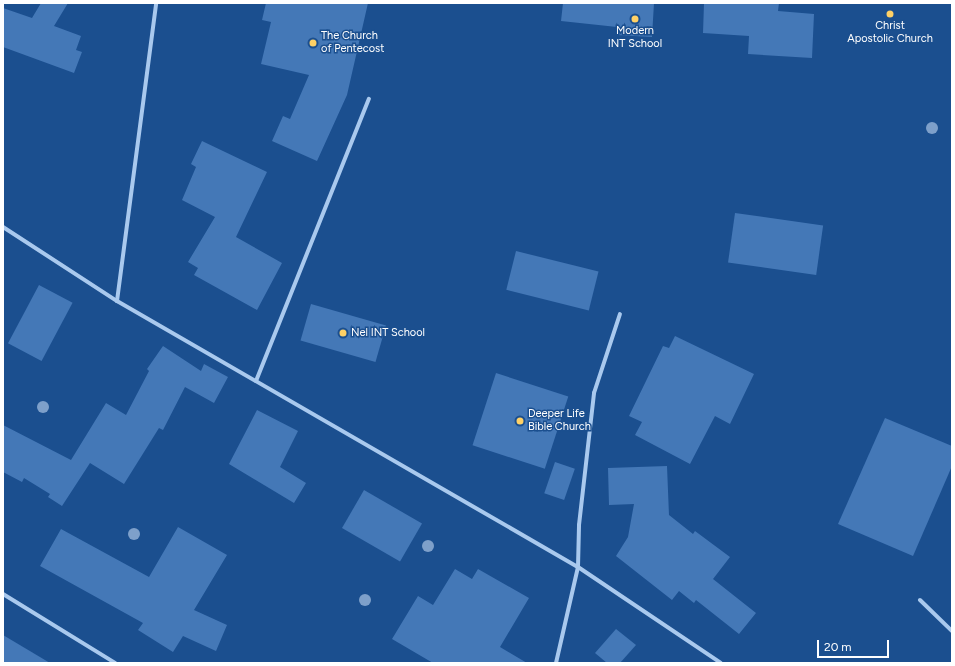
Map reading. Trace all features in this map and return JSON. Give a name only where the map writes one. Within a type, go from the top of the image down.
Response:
[{"type":"street","points":[[117,301],[156,3]]},
{"type":"street","points":[[256,381],[369,99]]},
{"type":"street","points":[[3,227],[117,301],[578,567],[721,663]]},
{"type":"street","points":[[556,663],[578,567],[579,525],[594,393],[620,314]]},
{"type":"street","points":[[3,594],[115,663]]},
{"type":"street","points":[[920,600],[952,631]]},
{"type":"building","points":[[41,3],[68,3],[54,26],[81,36],[76,50],[82,52],[74,73],[3,47],[3,8],[32,18]]},
{"type":"building","name":"The Church of Pentecost","points":[[266,3],[368,3],[347,95],[317,161],[272,141],[283,116],[290,119],[309,75],[261,64],[271,22],[262,20]]},
{"type":"building","points":[[563,3],[654,3],[652,37],[616,35],[617,27],[561,21]]},
{"type":"building","points":[[704,3],[779,3],[778,11],[814,14],[812,58],[748,54],[749,36],[703,33]]},
{"type":"building","points":[[202,141],[267,172],[236,237],[282,263],[257,310],[194,275],[198,268],[188,262],[215,217],[182,200],[196,167],[191,164]]},
{"type":"building","points":[[735,213],[823,225],[816,275],[728,263]]},
{"type":"building","points":[[516,251],[598,272],[589,310],[506,290]]},
{"type":"building","points":[[39,285],[73,303],[42,361],[8,343]]},
{"type":"building","name":"Nel INT School","points":[[311,304],[386,325],[376,362],[301,341]]},
{"type":"building","points":[[675,336],[754,374],[730,424],[715,416],[690,464],[635,435],[642,422],[629,416],[663,346],[669,348]]},
{"type":"building","points":[[163,346],[201,371],[204,364],[228,377],[214,403],[185,387],[163,430],[159,428],[124,484],[90,463],[62,506],[48,497],[50,494],[24,478],[22,482],[3,472],[3,425],[71,460],[106,403],[126,415],[149,371],[147,369]]},
{"type":"building","name":"Deeper Life Bible Church","points":[[496,373],[568,396],[545,469],[473,445]]},
{"type":"building","points":[[257,410],[298,431],[280,467],[306,483],[294,503],[229,464]]},
{"type":"building","points":[[885,418],[952,446],[952,466],[913,556],[838,524]]},
{"type":"building","points":[[555,462],[575,469],[564,500],[544,493]]},
{"type":"building","points":[[667,466],[669,515],[693,534],[695,531],[730,557],[713,579],[756,613],[739,634],[696,600],[694,603],[679,591],[672,600],[616,556],[628,537],[634,504],[609,505],[608,468]]},
{"type":"building","points":[[364,490],[422,524],[400,562],[342,528]]},
{"type":"building","points":[[178,527],[227,555],[194,610],[227,625],[216,651],[183,636],[173,652],[138,630],[143,623],[40,566],[61,529],[149,577]]},
{"type":"building","points":[[455,569],[472,579],[478,569],[529,598],[500,647],[527,663],[433,663],[392,639],[418,596],[433,605]]},
{"type":"building","points":[[616,629],[636,645],[620,663],[607,663],[595,653]]},
{"type":"building","points":[[3,635],[50,663],[3,663]]},
{"type":"place","name":"Christ Apostolic Church","points":[[890,14]]},
{"type":"place","name":"Modern INT School","points":[[635,19]]},
{"type":"place","name":"The Church of Pentecost","points":[[313,43]]},
{"type":"place","name":"Nel INT School","points":[[343,333]]},
{"type":"place","name":"Deeper Life Bible Church","points":[[520,421]]}]
